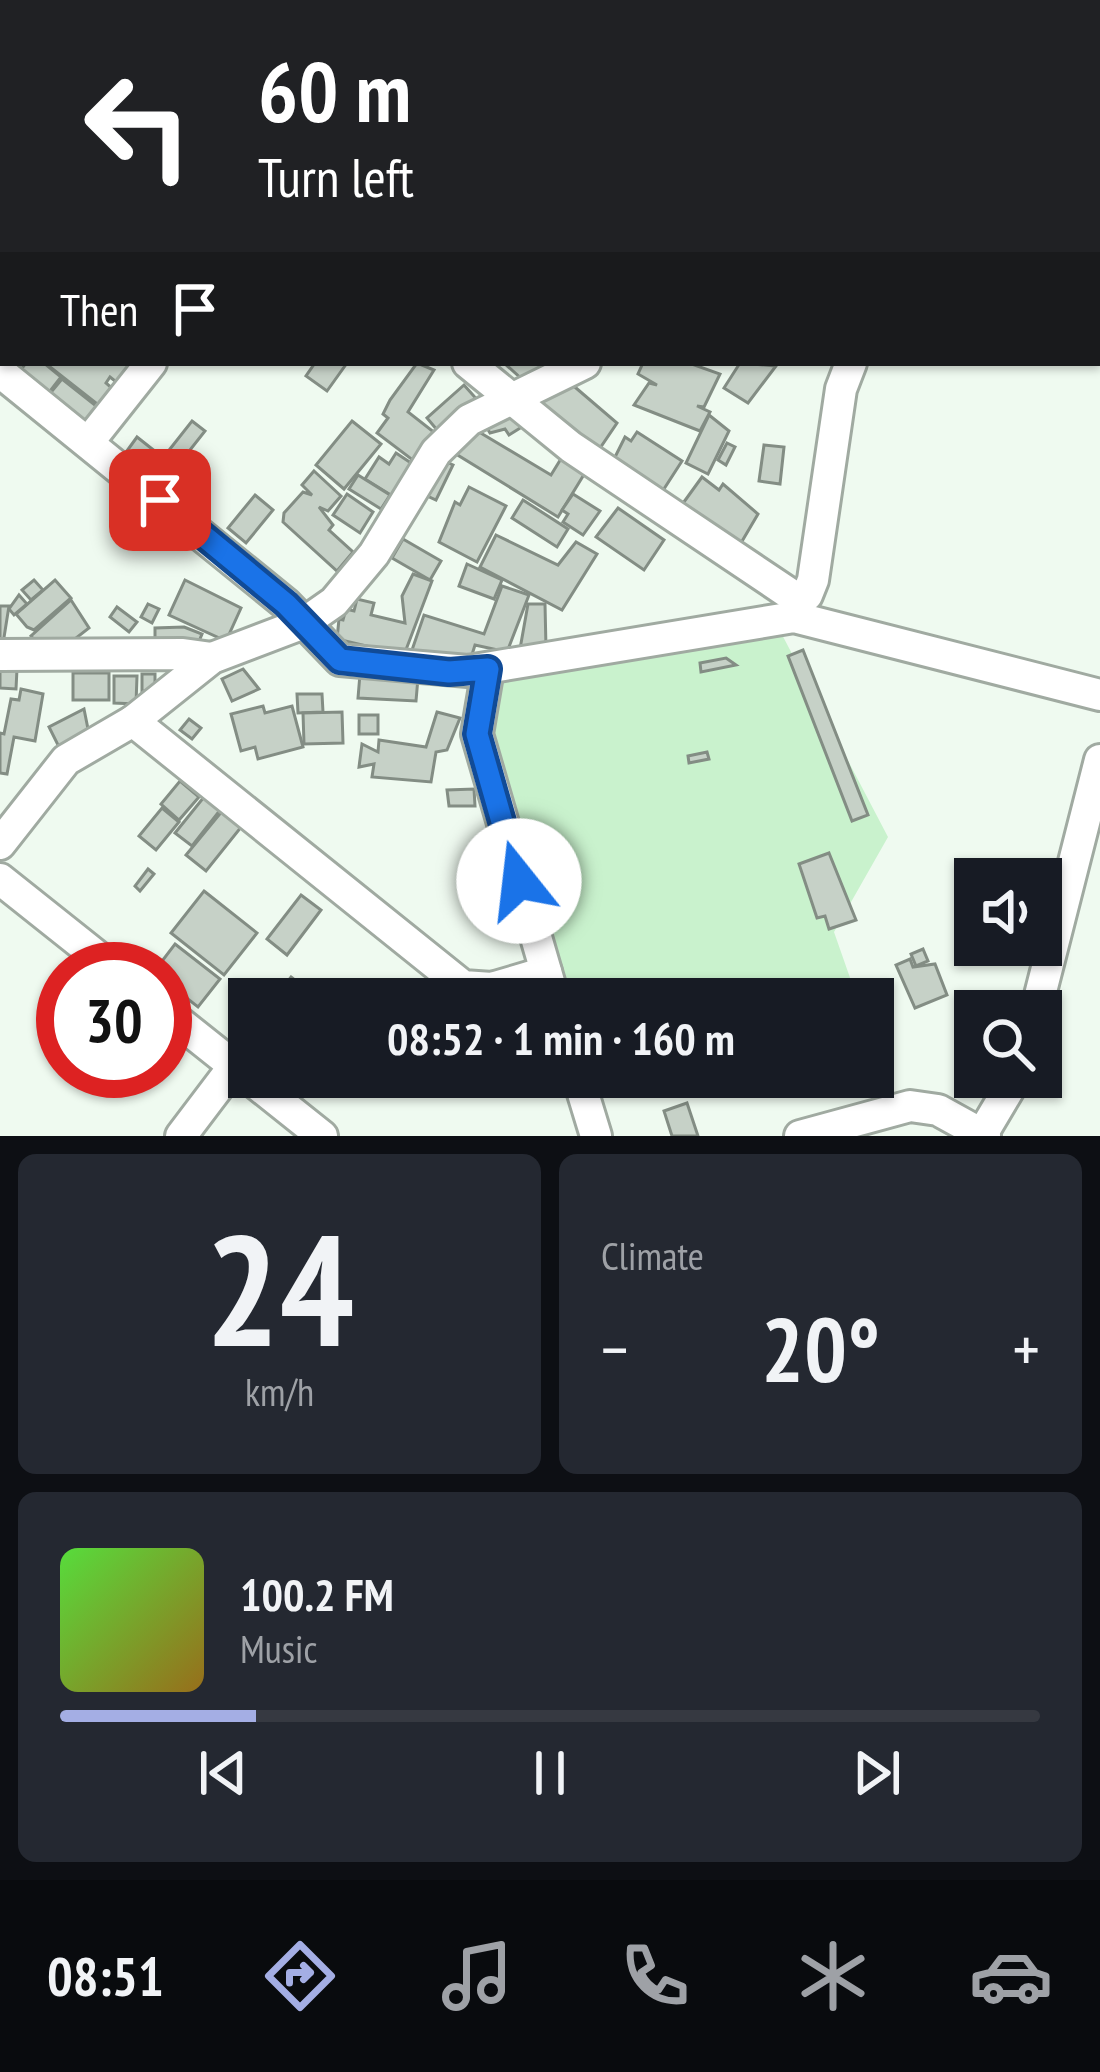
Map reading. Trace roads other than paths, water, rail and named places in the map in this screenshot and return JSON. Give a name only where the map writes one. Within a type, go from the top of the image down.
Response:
[{"type":"street","points":[[90,440],[150,366]]},
{"type":"street","points":[[472,366],[571,447],[795,609],[1100,695]]},
{"type":"street","points":[[0,844],[66,760],[133,721],[212,658],[304,623],[334,602],[374,554],[436,452],[469,420],[511,395],[577,366]]},
{"type":"street","points":[[0,372],[90,440],[304,623],[340,660],[449,672],[488,669],[795,609],[808,595],[813,580],[841,389],[850,366]]},
{"type":"street","points":[[0,656],[212,658]]},
{"type":"street","points":[[488,669],[477,734],[548,978]]},
{"type":"street","points":[[133,721],[453,978]]},
{"type":"street","points":[[1041,990],[1100,760]]},
{"type":"street","points":[[0,879],[79,942]]},
{"type":"street","points":[[192,1032],[228,1061]]},
{"type":"street","points":[[181,1136],[228,1074]]},
{"type":"street","points":[[274,1098],[322,1136]]},
{"type":"street","points":[[584,1098],[596,1136]]},
{"type":"street","points":[[800,1136],[910,1106],[938,1110],[983,1136],[1004,1098]]}]
